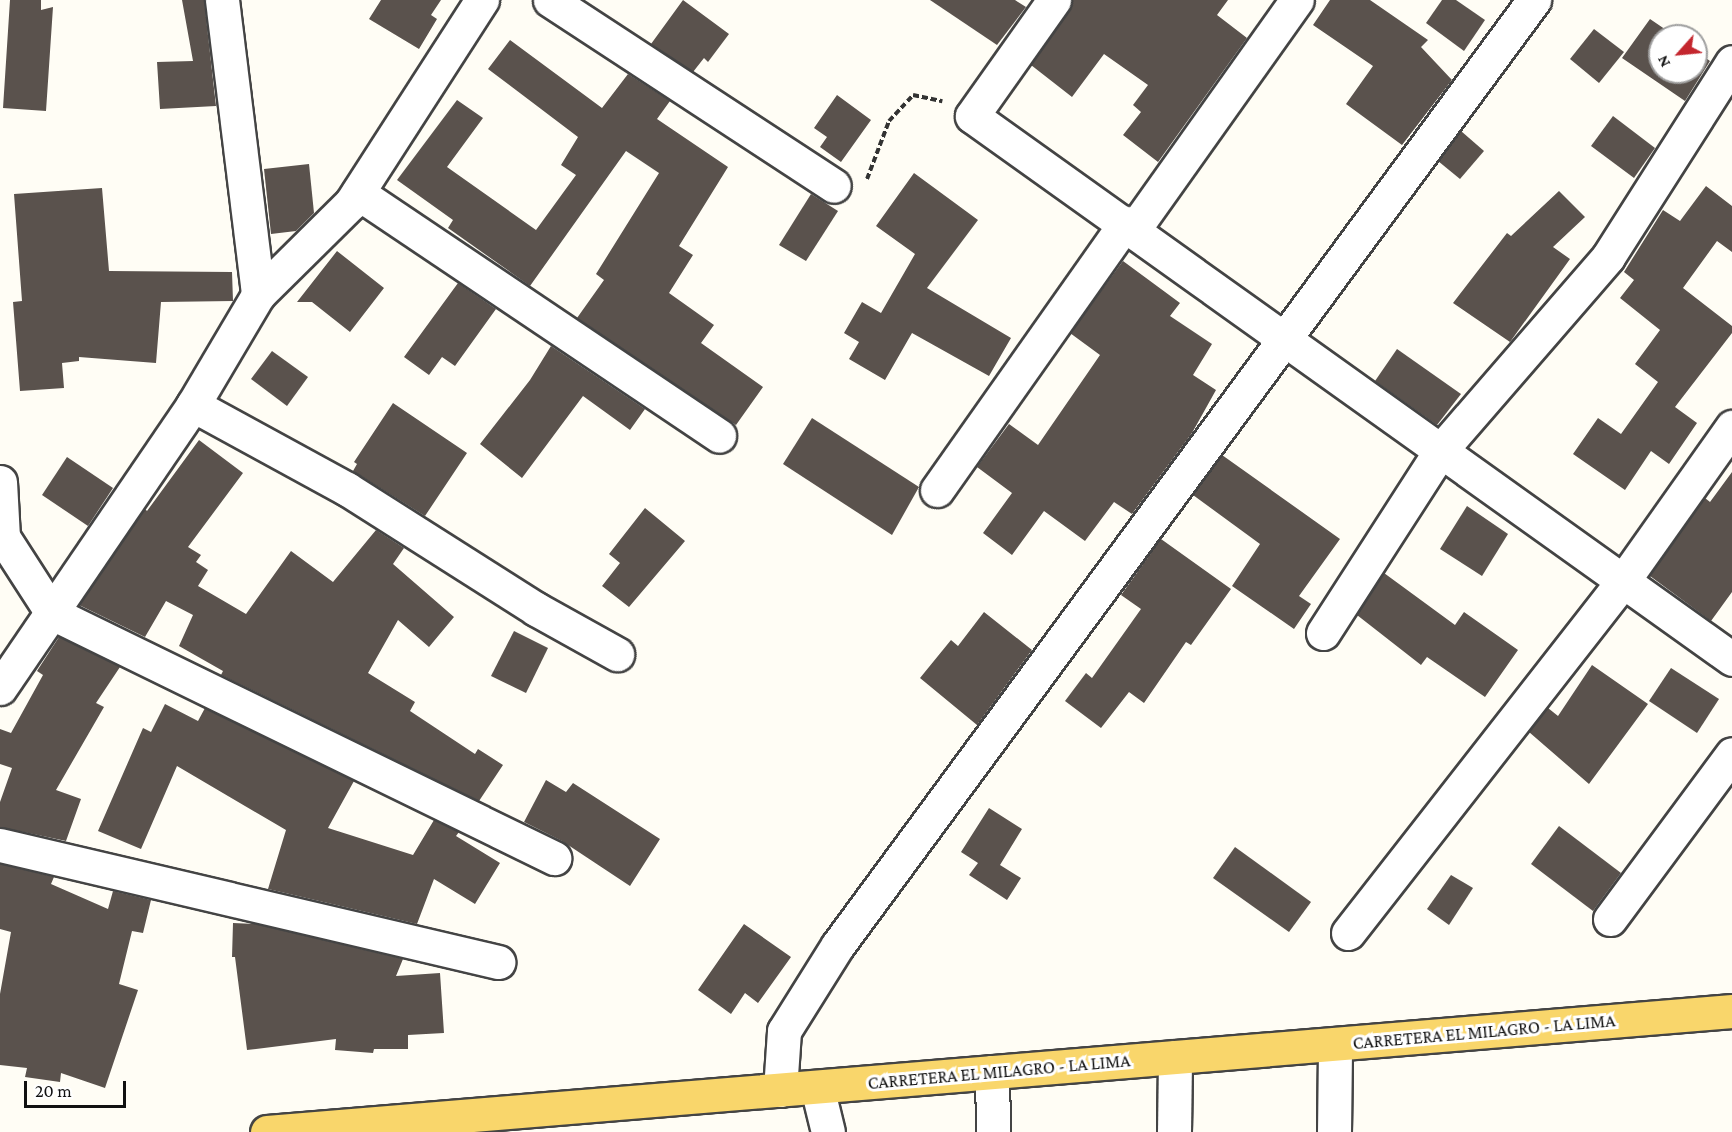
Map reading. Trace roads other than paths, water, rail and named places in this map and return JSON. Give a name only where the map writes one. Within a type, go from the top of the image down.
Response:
[{"type":"main road","name":"CARRETERA EL MILAGRO - LA LIMA","points":[[267,1132],[442,1125],[780,1090],[1732,1011]]},
{"type":"street","points":[[222,0],[258,295]]},
{"type":"street","points":[[0,688],[193,405],[258,295],[358,193],[482,0]]},
{"type":"street","points":[[550,0],[834,186]]},
{"type":"street","points":[[1054,0],[972,116],[1732,659]]},
{"type":"street","points":[[937,490],[1297,0]]},
{"type":"street","points":[[780,1090],[784,1031],[838,945],[1534,0]]},
{"type":"street","points":[[1323,633],[1441,450],[1608,257],[1732,62]]},
{"type":"street","points":[[358,193],[719,436]]},
{"type":"street","points":[[193,405],[347,489],[536,609],[617,654]]},
{"type":"street","points":[[1348,933],[1623,581],[1732,427]]},
{"type":"street","points":[[0,482],[3,537],[52,613],[554,858]]},
{"type":"street","points":[[1610,919],[1732,754]]},
{"type":"street","points":[[0,845],[498,962]]},
{"type":"street","points":[[1334,1132],[1335,1044]]},
{"type":"street","points":[[1174,1132],[1175,1057]]},
{"type":"street","points":[[992,1072],[993,1132]]},
{"type":"street","points":[[817,1087],[828,1132]]}]
